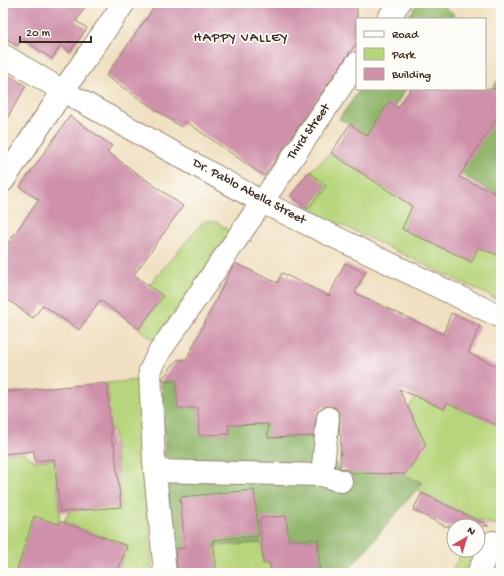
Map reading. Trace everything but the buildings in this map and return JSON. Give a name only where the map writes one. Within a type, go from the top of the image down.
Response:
[{"type":"street","points":[[3,181],[124,3]]},
{"type":"street","points":[[389,18],[399,3]]},
{"type":"street","name":"Dr. Pablo Abella Street","points":[[3,55],[63,91],[262,202],[501,317]]},
{"type":"street","name":"Third Street","points":[[165,573],[155,471],[150,371],[158,354],[356,64]]},
{"type":"street","points":[[155,471],[332,478],[328,418]]},
{"type":"street","points":[[478,573],[497,544]]},
{"type":"green space","points":[[418,3],[448,3],[445,7],[454,14],[452,18],[408,18]]},
{"type":"green space","points":[[501,75],[501,185],[497,194],[460,174],[476,114]]},
{"type":"green space","points":[[359,90],[405,90],[395,106],[389,103],[367,136],[350,124],[339,119]]},
{"type":"green space","points":[[331,153],[405,201],[413,204],[402,229],[472,262],[494,213],[494,253],[501,256],[501,301],[308,209],[326,186],[309,172]]},
{"type":"green space","points":[[204,221],[217,222],[230,231],[155,341],[139,329],[162,297],[148,286]]},
{"type":"green space","points":[[139,380],[152,573],[117,573],[127,546],[64,522],[69,511],[121,506],[113,429],[87,432],[85,405],[109,403],[107,383]]},
{"type":"green space","points":[[161,381],[176,381],[178,408],[198,408],[200,435],[228,434],[228,425],[268,424],[269,438],[320,436],[340,472],[403,474],[422,483],[346,573],[320,573],[318,539],[171,549]]},
{"type":"green space","points":[[416,397],[444,409],[447,402],[501,425],[501,526],[486,522],[486,518],[473,518],[422,493],[417,489],[422,483],[403,474],[403,462],[414,462],[428,446],[408,408]]},
{"type":"green space","points":[[22,452],[35,461],[81,457],[57,483],[60,512],[58,524],[34,516],[16,573],[3,573],[3,454]]},
{"type":"green space","points":[[262,543],[263,563],[270,563],[271,573],[217,573],[214,545]]},
{"type":"green space","points":[[486,549],[497,557],[489,573],[451,573],[459,558],[486,558]]},
{"type":"district","name":"HAPPY VALLEY","points":[[241,38]]}]
